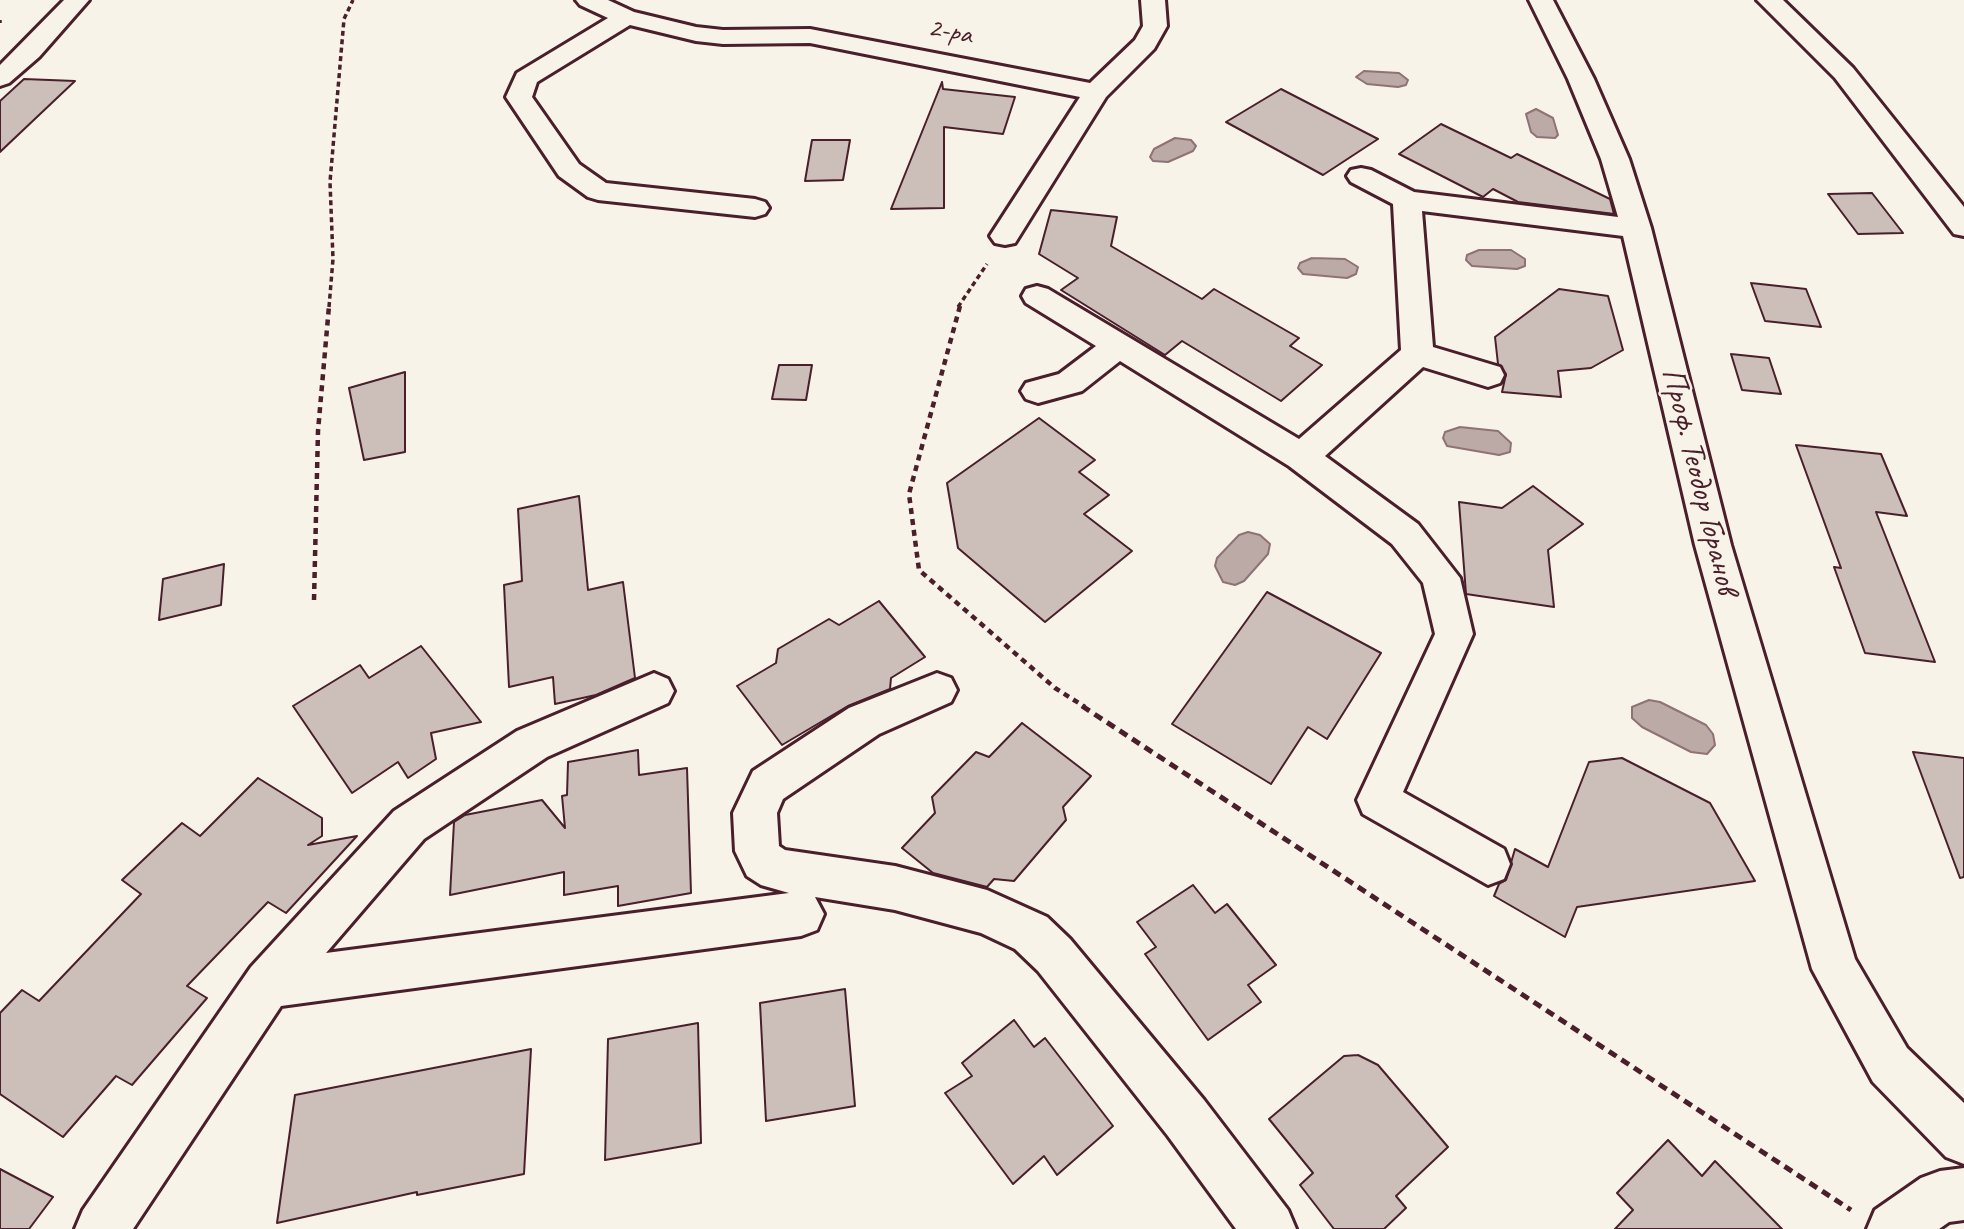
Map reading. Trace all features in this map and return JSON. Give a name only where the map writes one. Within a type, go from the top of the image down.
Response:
[{"type":"street","points":[[0,78],[30,52],[77,0]]},
{"type":"street","name":"2-ра","points":[[588,0],[626,17],[723,37],[810,36],[1096,92]]},
{"type":"street","points":[[1005,236],[1096,92],[1145,44],[1155,26],[1153,0]]},
{"type":"street","name":"Проф. Теодор Горанов","points":[[1541,0],[1581,79],[1615,159],[1636,228],[1713,545],[1835,970],[1890,1065],[1964,1139]]},
{"type":"street","points":[[1769,0],[1844,73],[1964,228]]},
{"type":"street","points":[[626,17],[526,78],[519,97],[569,170],[598,191],[755,208]]},
{"type":"street","points":[[1361,176],[1407,200],[1636,228]]},
{"type":"street","points":[[1407,200],[1417,354]]},
{"type":"street","points":[[1037,296],[1301,457],[1405,534],[1441,578],[1454,634],[1378,800],[1488,864]]},
{"type":"street","points":[[1038,391],[1070,383],[1118,346]]},
{"type":"street","points":[[1417,354],[1489,375]]},
{"type":"street","points":[[1301,457],[1417,354]]},
{"type":"street","points":[[937,690],[864,721],[768,785],[755,813],[757,851],[763,861],[777,870],[895,888],[986,912],[1031,933],[1054,955],[1186,1118],[1269,1229]]},
{"type":"street","points":[[102,1229],[268,985],[409,825],[532,744],[654,691]]},
{"type":"street","points":[[268,985],[801,914]]},
{"type":"street","points":[[1877,1222],[1940,1197],[1964,1194]]},
{"type":"path","points":[[314,600],[318,431],[333,259],[330,182],[344,19],[353,0]]},
{"type":"path","points":[[1005,236],[956,311],[909,494],[919,570],[1055,688],[1877,1222]]},
{"type":"shaded area","points":[[1364,71],[1399,73],[1408,80],[1406,85],[1398,87],[1367,84],[1356,77]]},
{"type":"shaded area","points":[[1536,109],[1553,118],[1558,135],[1555,138],[1537,137],[1531,132],[1526,114]]},
{"type":"shaded area","points":[[1175,138],[1191,140],[1196,146],[1193,151],[1168,162],[1153,161],[1150,157],[1154,149]]},
{"type":"shaded area","points":[[1479,250],[1511,250],[1525,259],[1525,266],[1517,269],[1472,266],[1466,260],[1467,255]]},
{"type":"shaded area","points":[[1312,258],[1345,259],[1358,267],[1356,274],[1347,278],[1303,274],[1298,268],[1300,263]]},
{"type":"shaded area","points":[[1460,427],[1498,431],[1511,443],[1510,452],[1499,455],[1447,446],[1443,438],[1445,432]]},
{"type":"shaded area","points":[[1248,532],[1260,535],[1270,544],[1268,554],[1244,581],[1235,585],[1223,582],[1215,566],[1217,558],[1239,535]]},
{"type":"shaded area","points":[[1649,700],[1660,702],[1706,725],[1713,734],[1715,745],[1707,754],[1691,752],[1642,727],[1632,718],[1632,707]]},
{"type":"building","points":[[24,79],[75,81],[0,152],[0,101]]},
{"type":"building","points":[[942,82],[943,89],[1015,97],[1003,134],[944,127],[944,208],[891,209]]},
{"type":"building","points":[[1281,89],[1378,139],[1323,175],[1226,122]]},
{"type":"building","points":[[1441,124],[1511,158],[1517,154],[1610,199],[1614,214],[1518,202],[1493,189],[1483,197],[1399,154]]},
{"type":"building","points":[[812,140],[850,140],[843,180],[805,181]]},
{"type":"building","points":[[1872,193],[1903,233],[1858,234],[1828,194]]},
{"type":"building","points":[[1051,210],[1117,217],[1111,246],[1202,299],[1214,289],[1299,338],[1290,346],[1322,365],[1281,401],[1182,341],[1165,355],[1061,290],[1078,278],[1039,254]]},
{"type":"building","points":[[1751,283],[1806,289],[1821,327],[1765,321]]},
{"type":"building","points":[[1559,289],[1608,296],[1623,350],[1591,368],[1558,371],[1561,397],[1502,392],[1506,374],[1498,364],[1495,337]]},
{"type":"building","points":[[1731,354],[1769,358],[1781,394],[1742,390]]},
{"type":"building","points":[[779,365],[812,365],[806,400],[772,399]]},
{"type":"building","points":[[405,372],[405,452],[364,460],[349,388]]},
{"type":"building","points":[[1039,418],[1095,460],[1079,472],[1109,495],[1084,514],[1132,551],[1045,622],[958,548],[947,483]]},
{"type":"building","points":[[1796,445],[1881,454],[1907,516],[1876,512],[1935,662],[1865,653],[1834,567],[1841,568]]},
{"type":"building","points":[[1533,486],[1583,524],[1548,550],[1554,607],[1466,594],[1459,502],[1502,508]]},
{"type":"building","points":[[579,496],[588,590],[623,582],[635,678],[596,695],[555,704],[553,677],[509,687],[504,585],[522,581],[518,509]]},
{"type":"building","points":[[224,564],[221,605],[159,620],[163,579]]},
{"type":"building","points":[[1267,592],[1381,653],[1327,739],[1308,727],[1271,784],[1172,724]]},
{"type":"building","points":[[879,601],[925,657],[891,678],[890,689],[848,706],[782,745],[737,686],[776,663],[778,649],[829,619],[839,625]]},
{"type":"building","points":[[421,646],[481,722],[431,733],[436,759],[408,778],[398,762],[352,793],[293,706],[360,665],[369,678]]},
{"type":"building","points":[[1022,723],[1091,776],[1063,807],[1066,820],[1014,881],[994,879],[987,887],[933,873],[902,848],[935,813],[932,797],[976,752],[989,757]]},
{"type":"building","points":[[638,750],[639,775],[687,768],[691,893],[618,906],[618,886],[564,895],[564,872],[450,895],[454,822],[465,815],[542,800],[565,828],[562,796],[567,795],[568,762]]},
{"type":"building","points":[[1913,752],[1964,758],[1964,877],[1960,878]]},
{"type":"building","points":[[1622,758],[1710,803],[1755,881],[1577,907],[1565,937],[1494,896],[1499,884],[1506,880],[1515,849],[1548,867],[1589,762]]},
{"type":"building","points":[[258,778],[322,818],[322,836],[308,845],[357,836],[286,913],[268,902],[187,986],[207,998],[132,1085],[116,1076],[63,1137],[0,1094],[0,1013],[22,990],[39,1001],[141,894],[122,880],[182,823],[200,836]]},
{"type":"building","points":[[1193,885],[1215,913],[1227,904],[1276,965],[1248,985],[1261,1002],[1208,1040],[1145,954],[1156,947],[1137,922]]},
{"type":"building","points":[[845,989],[855,1106],[766,1121],[760,1003]]},
{"type":"building","points":[[1014,1020],[1034,1047],[1045,1038],[1113,1126],[1057,1175],[1044,1156],[1013,1184],[945,1093],[972,1076],[962,1063]]},
{"type":"building","points":[[698,1023],[701,1143],[605,1160],[608,1039]]},
{"type":"building","points":[[531,1049],[524,1174],[417,1195],[417,1192],[277,1223],[295,1095]]},
{"type":"building","points":[[1358,1055],[1378,1065],[1448,1147],[1396,1196],[1406,1208],[1384,1229],[1334,1229],[1300,1185],[1313,1173],[1269,1119],[1344,1056]]},
{"type":"building","points":[[1668,1140],[1702,1176],[1715,1161],[1782,1229],[1615,1229],[1633,1210],[1617,1193]]},
{"type":"building","points":[[0,1169],[53,1197],[29,1229],[0,1229]]}]
